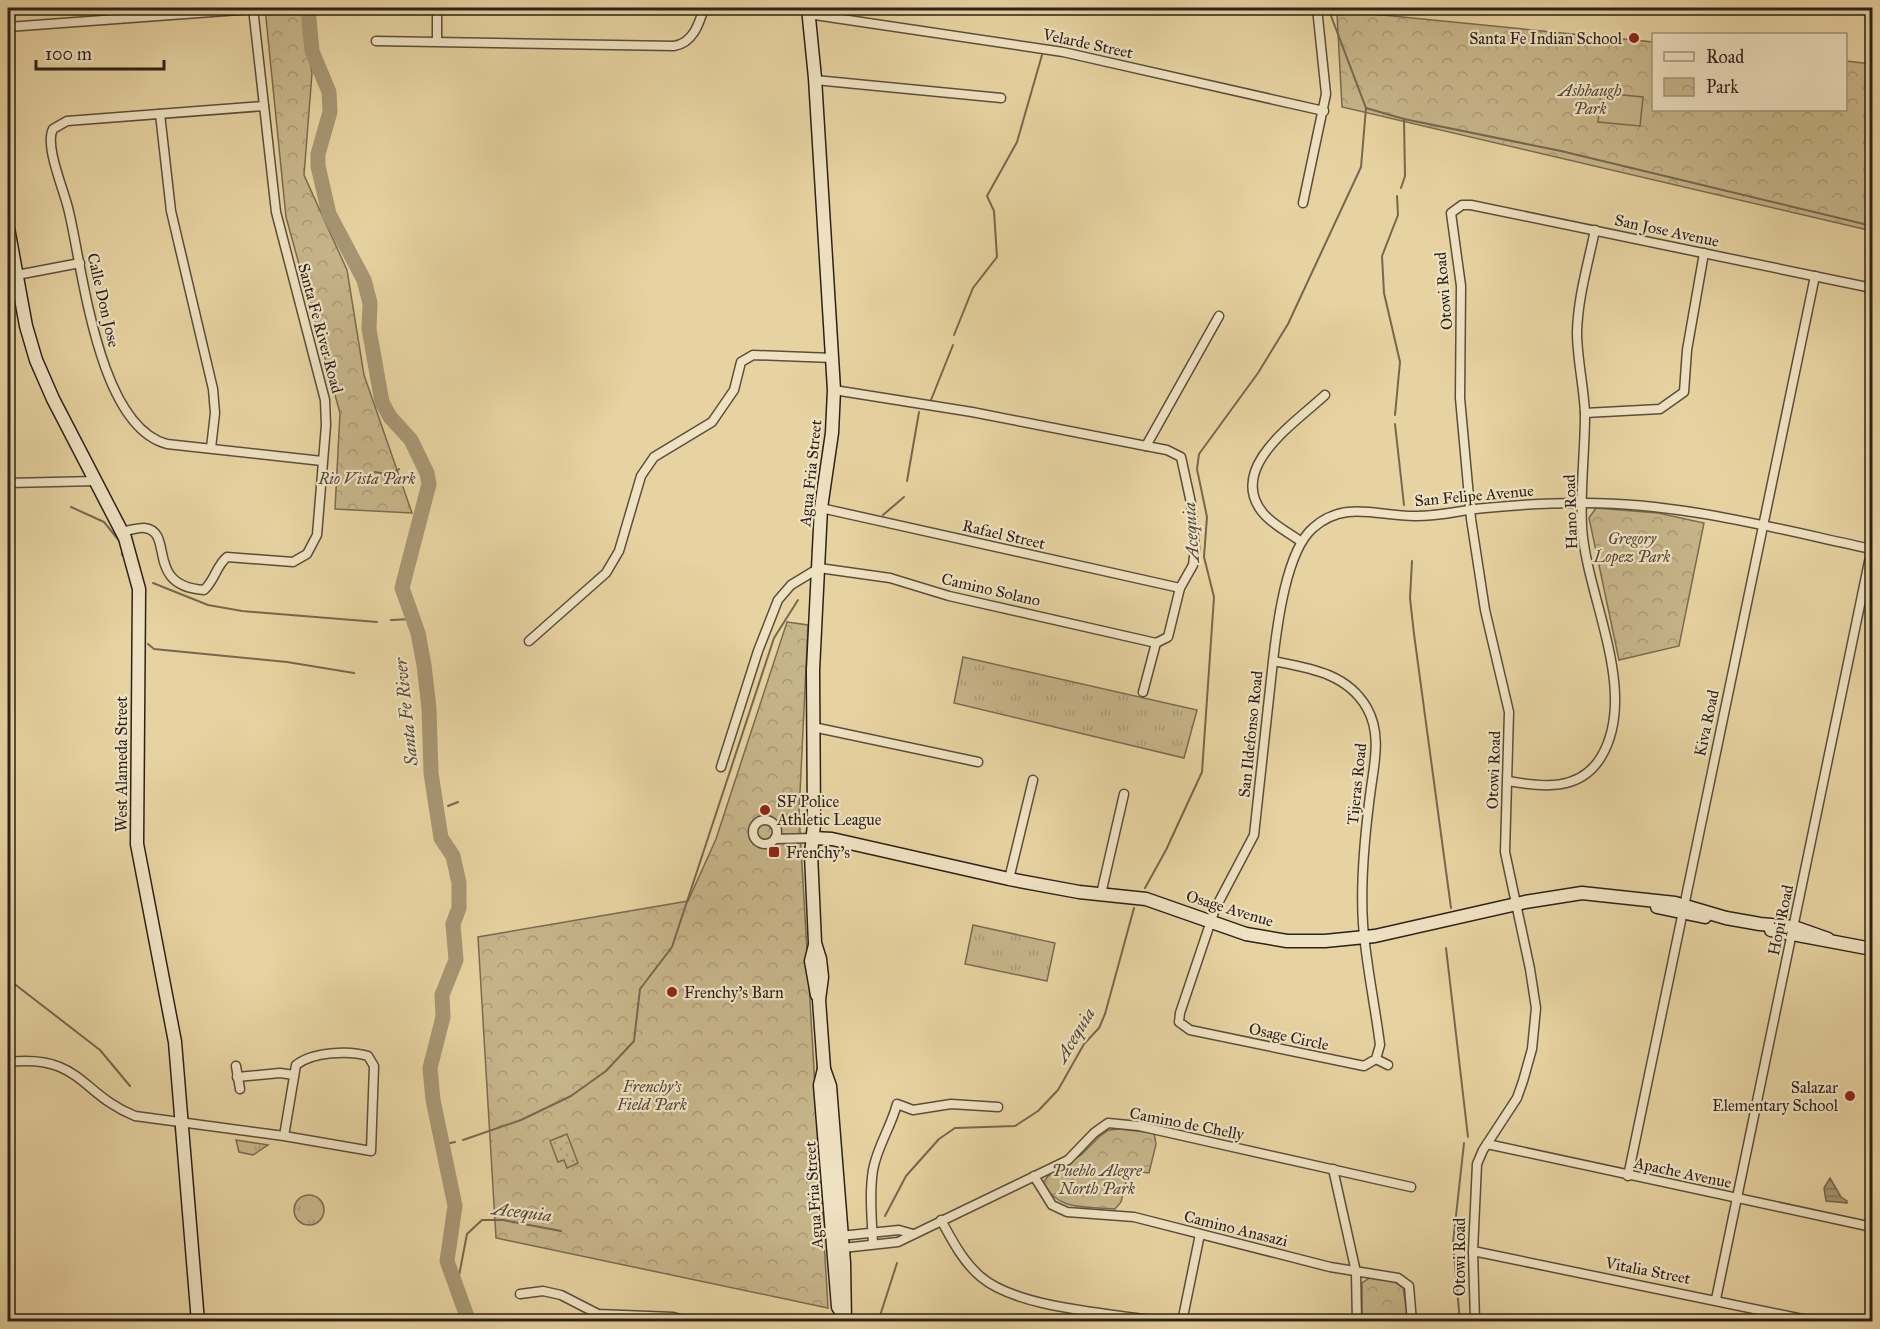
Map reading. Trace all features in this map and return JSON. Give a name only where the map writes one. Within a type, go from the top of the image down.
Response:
[{"type":"street","points":[[8,27],[253,8]]},
{"type":"street","name":"Santa Fe River Road","points":[[122,531],[144,527],[153,531],[160,542],[165,571],[173,580],[186,588],[204,590],[212,583],[218,564],[227,557],[293,562],[307,554],[317,535],[326,417],[323,390],[276,212],[253,8]]},
{"type":"street","points":[[437,8],[437,41]]},
{"type":"street","points":[[376,41],[674,46],[684,44],[692,36],[704,8]]},
{"type":"street","points":[[1303,203],[1324,111],[1326,87],[1317,8]]},
{"type":"street","name":"Velarde Street","points":[[808,11],[1063,52],[1324,111]]},
{"type":"street","name":"Agua Fria Street","points":[[808,11],[815,80],[834,390],[832,433],[821,508],[813,727],[811,854],[815,943],[812,978],[819,1000],[824,1069],[820,1085],[839,1241],[838,1307],[845,1319]]},
{"type":"street","points":[[815,80],[1001,98]]},
{"type":"street","name":"Calle Don Jose","points":[[264,106],[66,121],[49,126],[50,144],[66,197],[96,344],[109,377],[135,422],[149,436],[161,442],[322,460]]},
{"type":"street","points":[[160,114],[171,210],[213,389],[215,413],[211,448]]},
{"type":"street","name":"San Jose Avenue","points":[[1455,209],[1471,205],[1872,288]]},
{"type":"street","name":"Otowi Road","points":[[1455,209],[1451,222],[1461,286],[1461,419],[1485,610],[1509,712],[1505,852],[1534,991],[1534,1033],[1527,1071],[1517,1098],[1487,1144],[1477,1164],[1473,1251],[1475,1322]]},
{"type":"street","name":"West Alameda Street","points":[[8,228],[27,326],[40,369],[122,531],[132,560],[140,598],[136,759],[137,844],[143,884],[169,1000],[183,1122],[198,1322]]},
{"type":"street","name":"Hano Road","points":[[1508,781],[1542,787],[1572,782],[1588,772],[1601,758],[1609,739],[1614,708],[1613,671],[1584,546],[1582,503],[1585,413],[1577,334],[1580,298],[1595,230]]},
{"type":"street","points":[[1585,413],[1660,409],[1684,392],[1687,350],[1704,253]]},
{"type":"street","points":[[17,275],[80,263]]},
{"type":"street","name":"Kiva Road","points":[[1628,1176],[1815,276]]},
{"type":"street","points":[[1146,446],[1219,316]]},
{"type":"street","points":[[529,641],[606,573],[619,551],[641,476],[654,457],[712,422],[734,390],[741,362],[753,355],[833,358]]},
{"type":"street","points":[[834,390],[982,414],[1146,446],[1176,453],[1181,457],[1195,549],[1193,565],[1180,588],[1168,637],[1156,643],[1143,692]]},
{"type":"street","points":[[1300,541],[1270,520],[1261,510],[1253,491],[1253,477],[1258,462],[1267,449],[1325,395]]},
{"type":"street","points":[[8,483],[98,481]]},
{"type":"street","name":"San Felipe Avenue","points":[[1300,541],[1326,518],[1351,510],[1418,516],[1582,503],[1676,509],[1872,548]]},
{"type":"street","name":"Rafael Street","points":[[821,508],[1180,588]]},
{"type":"street","name":"San Ildefonso Road","points":[[1211,922],[1215,909],[1254,835],[1273,661],[1289,572],[1300,541]]},
{"type":"street","name":"Hopi Road","points":[[1716,1299],[1872,548]]},
{"type":"street","points":[[721,767],[758,651],[778,600],[791,585],[819,568]]},
{"type":"street","name":"Camino Solano","points":[[819,568],[890,578],[949,596],[1156,643]]},
{"type":"street","name":"Tijeras Road","points":[[1273,661],[1319,671],[1341,680],[1357,694],[1372,718],[1376,748],[1364,856],[1365,937]]},
{"type":"street","points":[[813,727],[978,762]]},
{"type":"street","points":[[1009,879],[1034,780]]},
{"type":"street","points":[[1101,894],[1124,794]]},
{"type":"street","points":[[776,839],[813,838]]},
{"type":"street","name":"Osage Avenue","points":[[813,838],[831,839],[1009,879],[1146,899],[1246,934],[1287,941],[1365,937],[1515,904],[1582,893],[1641,900],[1872,948]]},
{"type":"street","name":"Osage Circle","points":[[1211,922],[1180,1013],[1181,1026],[1190,1030],[1359,1066],[1369,1064],[1376,1059]]},
{"type":"street","points":[[1365,937],[1380,1046],[1376,1059],[1388,1065]]},
{"type":"street","points":[[8,1062],[30,1060],[52,1063],[78,1075],[123,1112],[146,1118],[284,1136],[371,1151],[374,1066],[368,1056],[357,1053],[305,1058],[296,1065],[284,1136]]},
{"type":"street","points":[[236,1066],[240,1089]]},
{"type":"street","points":[[237,1077],[280,1073],[294,1075]]},
{"type":"street","points":[[873,1244],[873,1168],[892,1125],[897,1104],[913,1110],[951,1104],[998,1107]]},
{"type":"street","name":"Camino de Chelly","points":[[839,1241],[873,1244],[898,1242],[1068,1160],[1094,1133],[1108,1124],[1139,1126],[1411,1187]]},
{"type":"street","name":"Apache Avenue","points":[[1487,1144],[1872,1227]]},
{"type":"street","points":[[1333,1169],[1356,1272],[1357,1322]]},
{"type":"street","name":"Camino Anasazi","points":[[1034,1176],[1052,1205],[1067,1212],[1134,1217],[1356,1272],[1404,1280],[1409,1286],[1412,1322]]},
{"type":"street","points":[[941,1220],[962,1256],[980,1276],[1002,1292],[1030,1300],[1163,1322]]},
{"type":"street","points":[[839,1241],[873,1231],[899,1230],[913,1234]]},
{"type":"street","points":[[1182,1322],[1200,1234]]},
{"type":"street","name":"Vitalia Street","points":[[1473,1251],[1716,1299],[1817,1322]]},
{"type":"street","points":[[520,1294],[543,1291],[561,1295],[598,1314],[674,1317],[691,1322]]},
{"type":"green space","name":"Rio Vista Park","points":[[265,8],[301,8],[312,73],[304,175],[347,270],[364,375],[412,513],[335,509],[340,413],[286,217]]},
{"type":"green space","name":"Ashbaugh Park","points":[[1332,10],[1652,42],[1652,111],[1847,111],[1847,61],[1872,64],[1872,231],[1342,107],[1337,14]]},
{"type":"green space","points":[[1601,93],[1643,97],[1640,126],[1598,122]]},
{"type":"green space","name":"Gregory Lopez Park","points":[[1596,508],[1658,513],[1704,523],[1679,646],[1619,660],[1589,518]]},
{"type":"green space","name":"Frenchy's Field Park","points":[[787,622],[808,625],[799,814],[828,1308],[496,1238],[478,937],[688,901],[716,839]]},
{"type":"green space","points":[[963,657],[1197,710],[1184,758],[954,703]]},
{"type":"green space","points":[[973,925],[1055,943],[1047,981],[965,964]]},
{"type":"green space","name":"Pueblo Alegre North Park","points":[[1109,1130],[1154,1133],[1156,1144],[1149,1173],[1134,1171],[1128,1174],[1121,1202],[1115,1209],[1074,1206],[1057,1199],[1049,1192],[1043,1183],[1048,1176],[1081,1155]]},
{"type":"green space","points":[[567,1134],[578,1163],[567,1168],[564,1160],[558,1162],[550,1141]]},
{"type":"green space","points":[[236,1140],[268,1145],[253,1155],[239,1152]]},
{"type":"green space","points":[[309,1195],[320,1199],[324,1210],[320,1221],[309,1225],[298,1221],[294,1210],[298,1199]]},
{"type":"green space","points":[[1371,1277],[1393,1281],[1403,1287],[1408,1321],[1362,1322],[1362,1283]]},
{"type":"shaded area","points":[[1830,1178],[1847,1203],[1826,1201],[1824,1188]]},
{"type":"waterway","name":"Santa Fe River","points":[[308,8],[312,51],[329,92],[330,112],[318,154],[318,166],[329,214],[364,280],[370,303],[369,329],[382,402],[390,417],[411,440],[427,473],[429,484],[402,588],[418,633],[424,665],[429,708],[431,773],[441,838],[453,856],[459,883],[459,908],[453,924],[456,960],[442,995],[443,1017],[430,1068],[433,1100],[455,1206],[447,1261],[469,1322]]},
{"type":"waterway","name":"Acequia","points":[[1145,888],[1166,850],[1202,772],[1214,597],[1204,557],[1207,517],[1197,469],[1199,454],[1258,373],[1288,324],[1361,167],[1366,108],[1328,8]]},
{"type":"waterway","points":[[954,335],[973,288],[997,257],[994,211],[987,196],[1017,142],[1042,55]]},
{"type":"waterway","points":[[1366,108],[1404,119],[1405,176],[1401,188]]},
{"type":"waterway","points":[[1404,119],[1561,151],[1872,226]]},
{"type":"waterway","points":[[1395,415],[1400,362],[1384,293],[1382,256],[1398,215],[1397,196]]},
{"type":"waterway","points":[[931,400],[953,345]]},
{"type":"waterway","points":[[907,481],[919,412]]},
{"type":"waterway","points":[[1395,424],[1404,505]]},
{"type":"waterway","points":[[375,472],[390,475],[399,469]]},
{"type":"waterway","points":[[883,515],[904,497]]},
{"type":"waterway","points":[[71,507],[104,522],[121,543]]},
{"type":"waterway","points":[[122,548],[122,555]]},
{"type":"waterway","points":[[1412,561],[1410,598],[1414,634],[1451,908]]},
{"type":"waterway","points":[[153,583],[208,605],[242,611],[377,622]]},
{"type":"waterway","points":[[463,1140],[521,1120],[571,1096],[606,1071],[634,1041],[640,989],[672,947],[774,638],[798,600]]},
{"type":"waterway","points":[[391,620],[413,619]]},
{"type":"waterway","points":[[148,644],[154,649],[287,662],[354,673]]},
{"type":"waterway","points":[[448,806],[458,802]]},
{"type":"waterway","name":"Acequia","points":[[885,1216],[906,1176],[939,1139],[955,1128],[1015,1126],[1038,1111],[1058,1090],[1084,1044],[1099,1028],[1105,1014],[1134,908]]},
{"type":"waterway","points":[[1446,948],[1468,1137]]},
{"type":"waterway","points":[[8,979],[100,1050],[130,1086]]},
{"type":"waterway","points":[[442,1145],[455,1142]]},
{"type":"waterway","points":[[1460,1322],[1453,1243],[1464,1143]]},
{"type":"waterway","name":"Acequia","points":[[457,1286],[467,1234],[482,1220],[503,1220],[561,1231]]},
{"type":"waterway","points":[[878,1322],[897,1263]]},
{"type":"place","name":"Santa Fe Indian School","points":[[1634,38]]},
{"type":"place","name":"SF Police Athletic League","points":[[765,810]]},
{"type":"place","name":"Frenchy's","points":[[774,852]]},
{"type":"place","name":"Frenchy's Barn","points":[[672,992]]},
{"type":"place","name":"Salazar Elementary School","points":[[1850,1096]]}]
